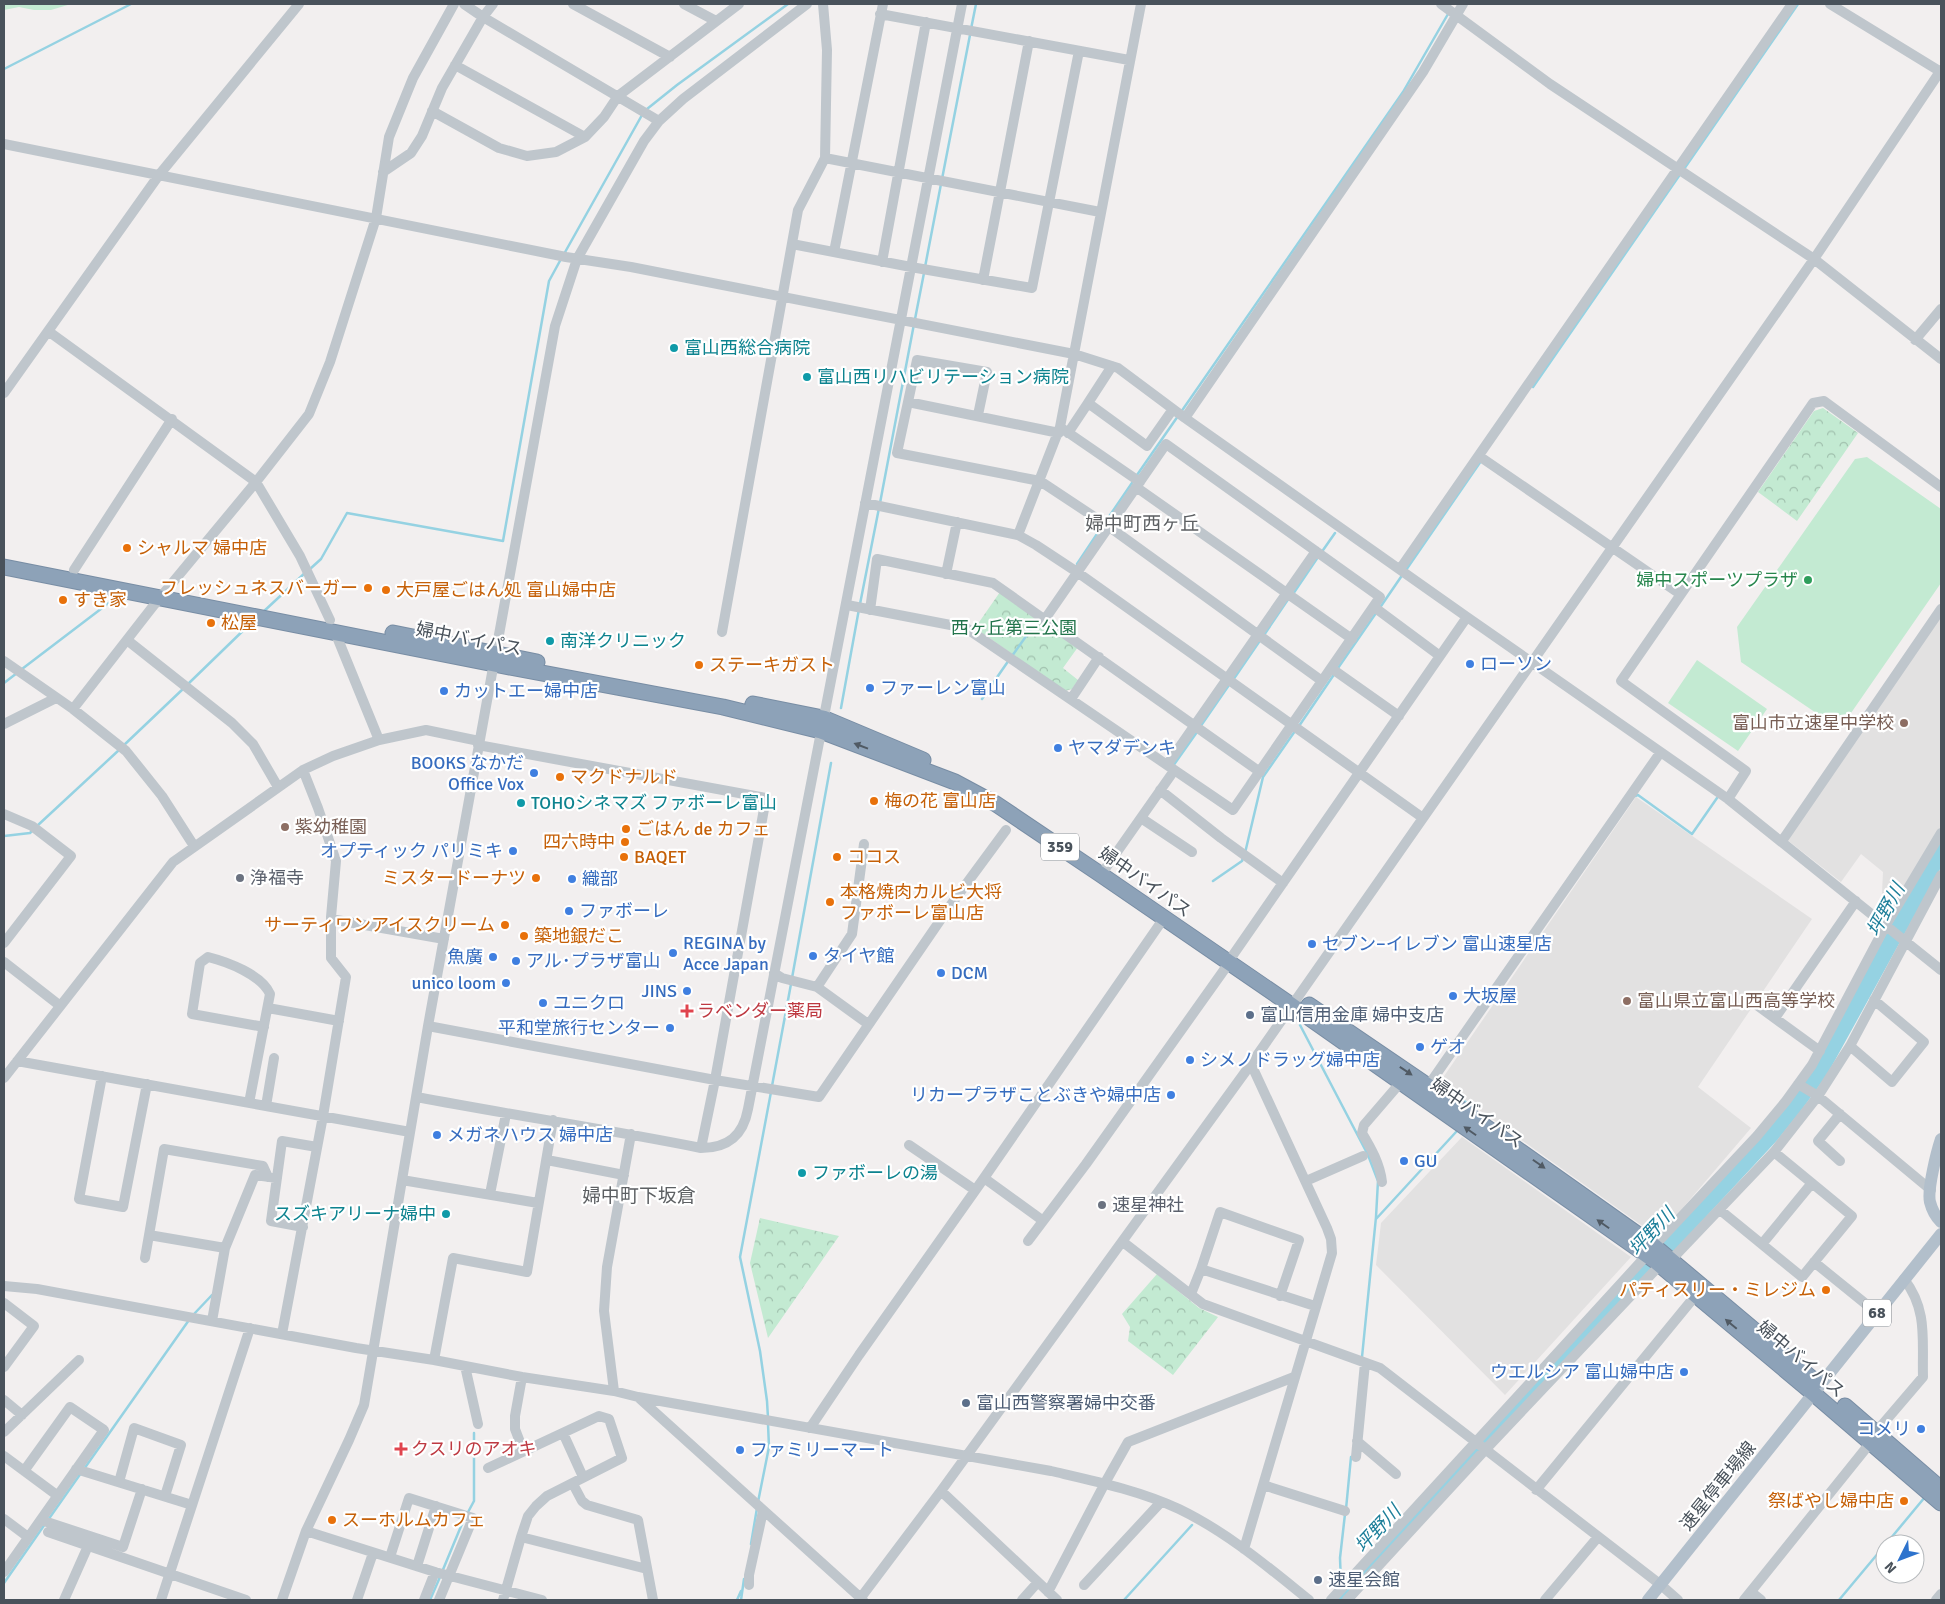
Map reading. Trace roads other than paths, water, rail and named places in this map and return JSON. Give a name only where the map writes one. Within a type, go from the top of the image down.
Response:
[{"type":"highway","name":"婦中バイパス","points":[[4,558],[74,570],[163,593]]},
{"type":"highway","name":"婦中バイパス","points":[[4,567],[163,593],[822,725],[935,764],[981,786],[1105,869],[1231,959],[1428,1086],[1666,1262],[1873,1437],[1941,1503]]},
{"type":"highway","name":"婦中バイパス","points":[[822,725],[954,782],[996,804],[1164,918],[1231,959]]},
{"type":"highway","name":"婦中バイパス","points":[[1294,1001],[1401,1082],[1651,1251]]},
{"type":"highway","name":"婦中バイパス","points":[[1666,1262],[1696,1295],[1818,1390]]},
{"type":"highway","name":"婦中バイパス","points":[[1873,1437],[1941,1488]]},
{"type":"main road","points":[[1941,1139],[1929,1200],[1935,1216],[1941,1222]]},
{"type":"main road","name":"68","points":[[1818,1390],[1941,1234]]},
{"type":"main road","name":"速星停車場線","points":[[1648,1600],[1818,1390]]},
{"type":"street","points":[[4,393],[159,175],[299,4]]},
{"type":"street","points":[[73,709],[163,593],[256,482],[309,414],[330,362],[376,218],[389,136],[413,78],[454,4]]},
{"type":"street","points":[[464,4],[659,121]]},
{"type":"street","points":[[383,172],[411,153],[422,136],[442,88],[483,17],[493,4]]},
{"type":"street","points":[[574,4],[670,57]]},
{"type":"street","points":[[684,4],[716,21]]},
{"type":"street","points":[[432,111],[499,148],[527,156],[556,152],[585,136],[604,118],[618,96],[739,4]]},
{"type":"street","points":[[282,1600],[306,1532],[364,1404],[428,1026],[555,326],[577,259],[644,141],[659,121],[683,99],[804,4]]},
{"type":"street","points":[[722,632],[798,210],[825,158],[826,50],[823,4]]},
{"type":"street","points":[[417,1097],[701,1148],[715,1148],[726,1144],[742,1129],[746,1120],[753,1085],[962,4]]},
{"type":"street","points":[[1018,535],[1062,431],[1074,354],[1140,4]]},
{"type":"street","points":[[1441,4],[1550,84],[1814,259],[1941,359]]},
{"type":"street","points":[[1185,418],[1423,72],[1463,4]]},
{"type":"street","points":[[1400,569],[1792,4]]},
{"type":"street","points":[[638,1397],[861,1600],[1251,1064],[1814,259],[1941,71],[1830,4]]},
{"type":"street","points":[[834,252],[882,9],[926,22],[1129,60]]},
{"type":"street","points":[[882,262],[897,171],[926,22]]},
{"type":"street","points":[[983,280],[1029,41]]},
{"type":"street","points":[[792,244],[911,268],[1032,288],[1079,50]]},
{"type":"street","points":[[455,66],[585,136]]},
{"type":"street","points":[[4,144],[577,259],[631,267],[901,322],[1074,354],[1118,368],[1185,418],[1728,800],[1782,841],[1941,970]]},
{"type":"street","points":[[825,158],[1100,212]]},
{"type":"street","points":[[1915,340],[1941,309]]},
{"type":"street","points":[[48,331],[172,419],[256,482],[300,556],[380,740]]},
{"type":"street","points":[[978,415],[987,372],[917,360],[897,452],[1040,481],[1108,526],[1322,681]]},
{"type":"street","points":[[1062,431],[1088,403],[1112,366]]},
{"type":"street","points":[[1728,800],[1746,771],[1621,681],[1680,594],[1813,403],[1824,401],[1941,487]]},
{"type":"street","points":[[908,402],[1062,431],[1352,639]]},
{"type":"street","points":[[1088,403],[1147,446],[1173,409]]},
{"type":"street","points":[[74,570],[172,419]]},
{"type":"street","points":[[846,606],[966,628],[1169,770],[1233,810],[1380,597],[1166,444],[1045,619]]},
{"type":"street","points":[[1479,456],[1680,594]]},
{"type":"street","points":[[865,503],[1018,535],[1036,545],[1077,572],[1422,818]]},
{"type":"street","points":[[946,574],[957,522]]},
{"type":"street","points":[[1105,869],[1160,790],[1169,770],[1195,725],[1316,551]]},
{"type":"street","points":[[870,610],[877,559],[993,583],[1260,772]]},
{"type":"street","points":[[1374,607],[1440,656]]},
{"type":"street","points":[[1782,841],[1941,609]]},
{"type":"street","points":[[1028,1241],[1086,1164],[1231,959],[1467,617]]},
{"type":"street","points":[[127,640],[232,723],[253,744],[278,787]]},
{"type":"street","points":[[1070,699],[1099,658]]},
{"type":"street","points":[[4,661],[73,709],[126,751],[162,796],[194,846]]},
{"type":"street","points":[[1331,668],[1399,716]]},
{"type":"street","points":[[4,724],[56,698]]},
{"type":"street","points":[[4,1078],[173,862],[303,770],[334,756],[380,740],[426,730],[479,743],[766,798],[701,1148]]},
{"type":"street","points":[[1428,1086],[1660,752]]},
{"type":"street","points":[[282,1334],[323,1116],[346,976],[331,958],[336,861],[303,770]]},
{"type":"street","points":[[1160,790],[1283,883]]},
{"type":"street","points":[[4,814],[32,826],[71,856],[4,943]]},
{"type":"street","points":[[1140,818],[1192,852]]},
{"type":"street","points":[[428,1026],[715,1080],[819,1097],[868,1024],[1006,830]]},
{"type":"street","points":[[1331,1600],[1757,1136],[1798,1084],[1820,1051],[1886,925],[1941,833]]},
{"type":"street","points":[[817,987],[852,934],[864,844]]},
{"type":"street","points":[[1347,1600],[1485,1450],[1666,1262],[1720,1210],[1774,1152],[1818,1096],[1850,1046],[1941,875]]},
{"type":"street","points":[[1775,1018],[1856,901]]},
{"type":"street","points":[[810,1428],[1164,918]]},
{"type":"street","points":[[332,919],[444,939]]},
{"type":"street","points":[[250,1103],[268,1008],[270,994],[266,985],[228,962],[208,957],[200,963],[192,1014],[264,1027]]},
{"type":"street","points":[[4,962],[60,1005]]},
{"type":"street","points":[[774,973],[782,978],[817,987],[868,1024]]},
{"type":"street","points":[[1850,1046],[1892,1082],[1924,1042],[1874,1000]]},
{"type":"street","points":[[1758,1006],[1820,1051]]},
{"type":"street","points":[[268,1008],[339,1021]]},
{"type":"street","points":[[266,1106],[274,1058]]},
{"type":"street","points":[[17,1061],[410,1132]]},
{"type":"street","points":[[1244,1549],[1332,1253],[1331,1239],[1251,1064]]},
{"type":"street","points":[[102,1076],[79,1199],[123,1207],[146,1084]]},
{"type":"street","points":[[1382,1182],[1374,1155],[1362,1132],[1364,1125],[1401,1082]]},
{"type":"street","points":[[1798,1084],[1818,1096],[1931,1190]]},
{"type":"street","points":[[490,1194],[506,1114]]},
{"type":"street","points":[[1840,1114],[1818,1140],[1840,1161]]},
{"type":"street","points":[[434,1360],[453,1258],[527,1272],[552,1120]]},
{"type":"street","points":[[614,1391],[604,1311],[607,1268],[631,1134]]},
{"type":"street","points":[[302,1227],[271,1221],[272,1178],[282,1141],[317,1148]]},
{"type":"street","points":[[910,1145],[975,1190]]},
{"type":"street","points":[[145,1258],[164,1149],[263,1166],[272,1178]]},
{"type":"street","points":[[1720,1210],[1802,1277],[1852,1216],[1774,1152]]},
{"type":"street","points":[[1306,1181],[1363,1156]]},
{"type":"street","points":[[546,1160],[624,1174]]},
{"type":"street","points":[[212,1321],[225,1248],[255,1175],[272,1178]]},
{"type":"street","points":[[984,1178],[1042,1220]]},
{"type":"street","points":[[402,1180],[538,1203]]},
{"type":"street","points":[[1762,1244],[1812,1183]]},
{"type":"street","points":[[1191,1294],[1220,1212],[1299,1240],[1280,1296]]},
{"type":"street","points":[[150,1235],[225,1248]]},
{"type":"street","points":[[1123,1242],[1203,1304],[1380,1368],[1678,1600]]},
{"type":"street","points":[[1814,1262],[1877,1313]]},
{"type":"street","points":[[1201,1269],[1315,1306]]},
{"type":"street","points":[[1761,1600],[1748,1596],[1873,1437],[1923,1377],[1922,1319],[1914,1292],[1904,1280]]},
{"type":"street","points":[[4,1287],[37,1289],[522,1377],[614,1391],[965,1457],[1051,1471],[1104,1483],[1161,1502],[1206,1524],[1244,1549],[1309,1600]]},
{"type":"street","points":[[1536,1490],[1696,1295]]},
{"type":"street","points":[[4,1303],[34,1326],[4,1367]]},
{"type":"street","points":[[161,1600],[250,1328]]},
{"type":"street","points":[[4,1432],[79,1360]]},
{"type":"street","points":[[1356,1457],[1366,1363]]},
{"type":"street","points":[[465,1366],[478,1424]]},
{"type":"street","points":[[522,1377],[515,1416],[515,1429],[523,1450]]},
{"type":"street","points":[[1048,1592],[1104,1483],[1128,1442],[1294,1377]]},
{"type":"street","points":[[4,1400],[22,1415]]},
{"type":"street","points":[[4,1572],[104,1430],[70,1406],[24,1471]]},
{"type":"street","points":[[488,1468],[599,1416],[610,1419],[622,1458],[547,1496],[536,1506],[528,1516],[504,1596]]},
{"type":"street","points":[[119,1482],[134,1428],[181,1445],[165,1496]]},
{"type":"street","points":[[563,1433],[583,1477]]},
{"type":"street","points":[[1357,1441],[1396,1474]]},
{"type":"street","points":[[4,1456],[58,1496]]},
{"type":"street","points":[[76,1469],[192,1505]]},
{"type":"street","points":[[574,1484],[582,1501],[587,1505],[638,1520],[653,1600]]},
{"type":"street","points":[[1263,1485],[1345,1511]]},
{"type":"street","points":[[41,1520],[123,1547],[142,1489]]},
{"type":"street","points":[[941,1490],[1057,1600]]},
{"type":"street","points":[[390,1557],[409,1498],[473,1518],[439,1600]]},
{"type":"street","points":[[1084,1585],[1161,1502]]},
{"type":"street","points":[[416,1566],[436,1506]]},
{"type":"street","points":[[749,1585],[749,1575],[762,1510]]},
{"type":"street","points":[[4,1519],[28,1537]]},
{"type":"street","points":[[48,1532],[246,1600]]},
{"type":"street","points":[[306,1532],[449,1576],[504,1596],[542,1600]]},
{"type":"street","points":[[521,1537],[647,1569]]},
{"type":"street","points":[[1545,1600],[1598,1537]]},
{"type":"street","points":[[64,1600],[88,1546]]},
{"type":"street","points":[[357,1600],[373,1553]]},
{"type":"street","points":[[424,1600],[435,1572]]},
{"type":"street","points":[[1022,1600],[1038,1582]]},
{"type":"street","points":[[1936,1600],[1941,1594]]},
{"type":"waterway","points":[[4,69],[131,4]]},
{"type":"waterway","points":[[647,109],[788,4]]},
{"type":"waterway","points":[[971,29],[976,4]]},
{"type":"waterway","points":[[1684,169],[1798,4]]},
{"type":"waterway","points":[[1181,412],[1403,92],[1448,14]]},
{"type":"waterway","points":[[942,179],[970,35]]},
{"type":"waterway","points":[[564,254],[642,115]]},
{"type":"waterway","points":[[1533,387],[1681,173]]},
{"type":"waterway","points":[[925,267],[941,184]]},
{"type":"waterway","points":[[310,569],[321,559],[347,513],[503,541],[549,281],[561,259]]},
{"type":"waterway","points":[[915,319],[924,273]]},
{"type":"waterway","points":[[880,503],[914,324]]},
{"type":"waterway","points":[[1137,475],[1178,416]]},
{"type":"waterway","points":[[1406,570],[1481,461]]},
{"type":"waterway","points":[[1106,521],[1134,480]]},
{"type":"waterway","points":[[860,604],[879,508]]},
{"type":"waterway","points":[[1077,564],[1103,525]]},
{"type":"waterway","points":[[1321,553],[1335,533]]},
{"type":"waterway","points":[[1293,594],[1318,557]]},
{"type":"waterway","points":[[262,613],[306,572]]},
{"type":"waterway","points":[[1379,609],[1403,574]]},
{"type":"waterway","points":[[1264,635],[1289,598]]},
{"type":"waterway","points":[[22,669],[114,599]]},
{"type":"waterway","points":[[841,708],[859,609]]},
{"type":"waterway","points":[[1338,668],[1376,613]]},
{"type":"waterway","points":[[1012,656],[1039,618]]},
{"type":"waterway","points":[[188,684],[252,622]]},
{"type":"waterway","points":[[1233,680],[1261,639]]},
{"type":"waterway","points":[[982,699],[1009,660]]},
{"type":"waterway","points":[[4,683],[17,673]]},
{"type":"waterway","points":[[1299,726],[1335,673]]},
{"type":"waterway","points":[[1200,727],[1229,685]]},
{"type":"waterway","points":[[123,746],[184,688]]},
{"type":"waterway","points":[[1245,853],[1263,777],[1295,731]]},
{"type":"waterway","points":[[1173,766],[1197,732]]},
{"type":"waterway","points":[[37,826],[119,750]]},
{"type":"waterway","points":[[792,978],[831,763]]},
{"type":"waterway","points":[[1635,796],[1638,795],[1692,834],[1717,798]]},
{"type":"waterway","points":[[4,836],[30,833],[33,830]]},
{"type":"waterway","name":"坪野川","points":[[1339,1600],[1772,1134],[1793,1108],[1820,1071],[1941,851]]},
{"type":"waterway","points":[[1213,881],[1242,861],[1243,858]]},
{"type":"waterway","points":[[772,1086],[791,984]]},
{"type":"waterway","points":[[1300,1025],[1368,1155],[1378,1181],[1362,1357]]},
{"type":"waterway","points":[[1440,1078],[1437,1081],[1475,1109]]},
{"type":"waterway","points":[[768,1418],[760,1351],[740,1257],[771,1092]]},
{"type":"waterway","points":[[1376,1219],[1456,1132]]},
{"type":"waterway","points":[[194,1314],[212,1295]]},
{"type":"waterway","points":[[84,1469],[189,1320]]},
{"type":"waterway","points":[[758,1502],[769,1447],[768,1424]]},
{"type":"waterway","points":[[467,1514],[474,1501],[474,1433]]},
{"type":"waterway","points":[[1346,1509],[1351,1457]]},
{"type":"waterway","points":[[48,1520],[81,1473]]},
{"type":"waterway","points":[[1894,1534],[1925,1497]]},
{"type":"waterway","points":[[751,1544],[757,1508]]},
{"type":"waterway","points":[[1341,1584],[1340,1558],[1345,1514]]},
{"type":"waterway","points":[[442,1572],[464,1519]]},
{"type":"waterway","points":[[4,1583],[45,1524]]},
{"type":"waterway","points":[[1124,1600],[1192,1525]]},
{"type":"waterway","points":[[1839,1600],[1875,1557]]},
{"type":"waterway","points":[[430,1600],[440,1577]]},
{"type":"waterway","points":[[741,1600],[744,1579]]},
{"type":"waterway","points":[[737,1600],[741,1591]]},
{"type":"place","name":"富山西総合病院","points":[[674,348]]},
{"type":"place","name":"富山西リハビリテーション病院","points":[[807,377]]},
{"type":"place","name":"シャルマ 婦中店","points":[[127,548]]},
{"type":"place","name":"婦中スポーツプラザ","points":[[1808,580]]},
{"type":"place","name":"フレッシュネスバーガー","points":[[368,588]]},
{"type":"place","name":"大戸屋ごはん処 富山婦中店","points":[[386,590]]},
{"type":"place","name":"すき家","points":[[63,600]]},
{"type":"place","name":"松屋","points":[[211,623]]},
{"type":"place","name":"南洋クリニック","points":[[550,641]]},
{"type":"place","name":"ローソン","points":[[1470,664]]},
{"type":"place","name":"ステーキガスト","points":[[699,665]]},
{"type":"place","name":"ファーレン富山","points":[[870,688]]},
{"type":"place","name":"カットエー婦中店","points":[[444,691]]},
{"type":"place","name":"富山市立速星中学校","points":[[1904,723]]},
{"type":"place","name":"ヤマダデンキ","points":[[1058,748]]},
{"type":"place","name":"BOOKS なかだ Office Vox","points":[[534,773]]},
{"type":"place","name":"マクドナルド","points":[[560,777]]},
{"type":"place","name":"梅の花 富山店","points":[[874,801]]},
{"type":"place","name":"TOHOシネマズ ファボーレ富山","points":[[521,803]]},
{"type":"place","name":"紫幼稚園","points":[[285,827]]},
{"type":"place","name":"ごはん de カフェ","points":[[626,829]]},
{"type":"place","name":"四六時中","points":[[625,842]]},
{"type":"place","name":"オプティック パリミキ","points":[[513,851]]},
{"type":"place","name":"BAQET","points":[[624,857]]},
{"type":"place","name":"ココス","points":[[837,857]]},
{"type":"place","name":"浄福寺","points":[[240,878]]},
{"type":"place","name":"ミスタードーナツ","points":[[536,878]]},
{"type":"place","name":"織部","points":[[572,879]]},
{"type":"place","name":"本格焼肉カルビ大将 ファボーレ富山店","points":[[830,902]]},
{"type":"place","name":"ファボーレ","points":[[569,911]]},
{"type":"place","name":"サーティワンアイスクリーム","points":[[505,925]]},
{"type":"place","name":"築地銀だこ","points":[[524,936]]},
{"type":"place","name":"セブン−イレブン 富山速星店","points":[[1312,944]]},
{"type":"place","name":"REGINA by Acce Japan","points":[[673,953]]},
{"type":"place","name":"タイヤ館","points":[[813,956]]},
{"type":"place","name":"魚廣","points":[[493,957]]},
{"type":"place","name":"アル･プラザ富山","points":[[516,961]]},
{"type":"place","name":"DCM","points":[[941,973]]},
{"type":"place","name":"unico loom","points":[[506,983]]},
{"type":"place","name":"JINS","points":[[687,991]]},
{"type":"place","name":"大坂屋","points":[[1453,996]]},
{"type":"place","name":"富山県立富山西高等学校","points":[[1627,1001]]},
{"type":"place","name":"ユニクロ","points":[[543,1003]]},
{"type":"place","name":"ラベンダー薬局","points":[[687,1011]]},
{"type":"place","name":"富山信用金庫 婦中支店","points":[[1250,1015]]},
{"type":"place","name":"平和堂旅行センター","points":[[670,1028]]},
{"type":"place","name":"ゲオ","points":[[1420,1047]]},
{"type":"place","name":"シメノドラッグ婦中店","points":[[1190,1060]]},
{"type":"place","name":"リカープラザことぶきや婦中店","points":[[1171,1095]]},
{"type":"place","name":"メガネハウス 婦中店","points":[[437,1135]]},
{"type":"place","name":"GU","points":[[1404,1161]]},
{"type":"place","name":"ファボーレの湯","points":[[802,1173]]},
{"type":"place","name":"速星神社","points":[[1102,1205]]},
{"type":"place","name":"スズキアリーナ婦中","points":[[446,1214]]},
{"type":"place","name":"パティスリー・ミレジム","points":[[1826,1290]]},
{"type":"place","name":"ウエルシア 富山婦中店","points":[[1684,1372]]},
{"type":"place","name":"富山西警察署婦中交番","points":[[966,1403]]},
{"type":"place","name":"コメリ","points":[[1921,1429]]},
{"type":"place","name":"クスリのアオキ","points":[[401,1449]]},
{"type":"place","name":"ファミリーマート","points":[[740,1450]]},
{"type":"place","name":"祭ばやし婦中店","points":[[1904,1501]]},
{"type":"place","name":"スーホルムカフェ","points":[[332,1520]]},
{"type":"place","name":"速星会館","points":[[1318,1580]]},
{"type":"district","name":"婦中町西ヶ丘","points":[[1142,524]]},
{"type":"district","name":"婦中町下坂倉","points":[[639,1196]]},
{"type":"park label","name":"西ヶ丘第三公園","points":[[1014,628]]}]
